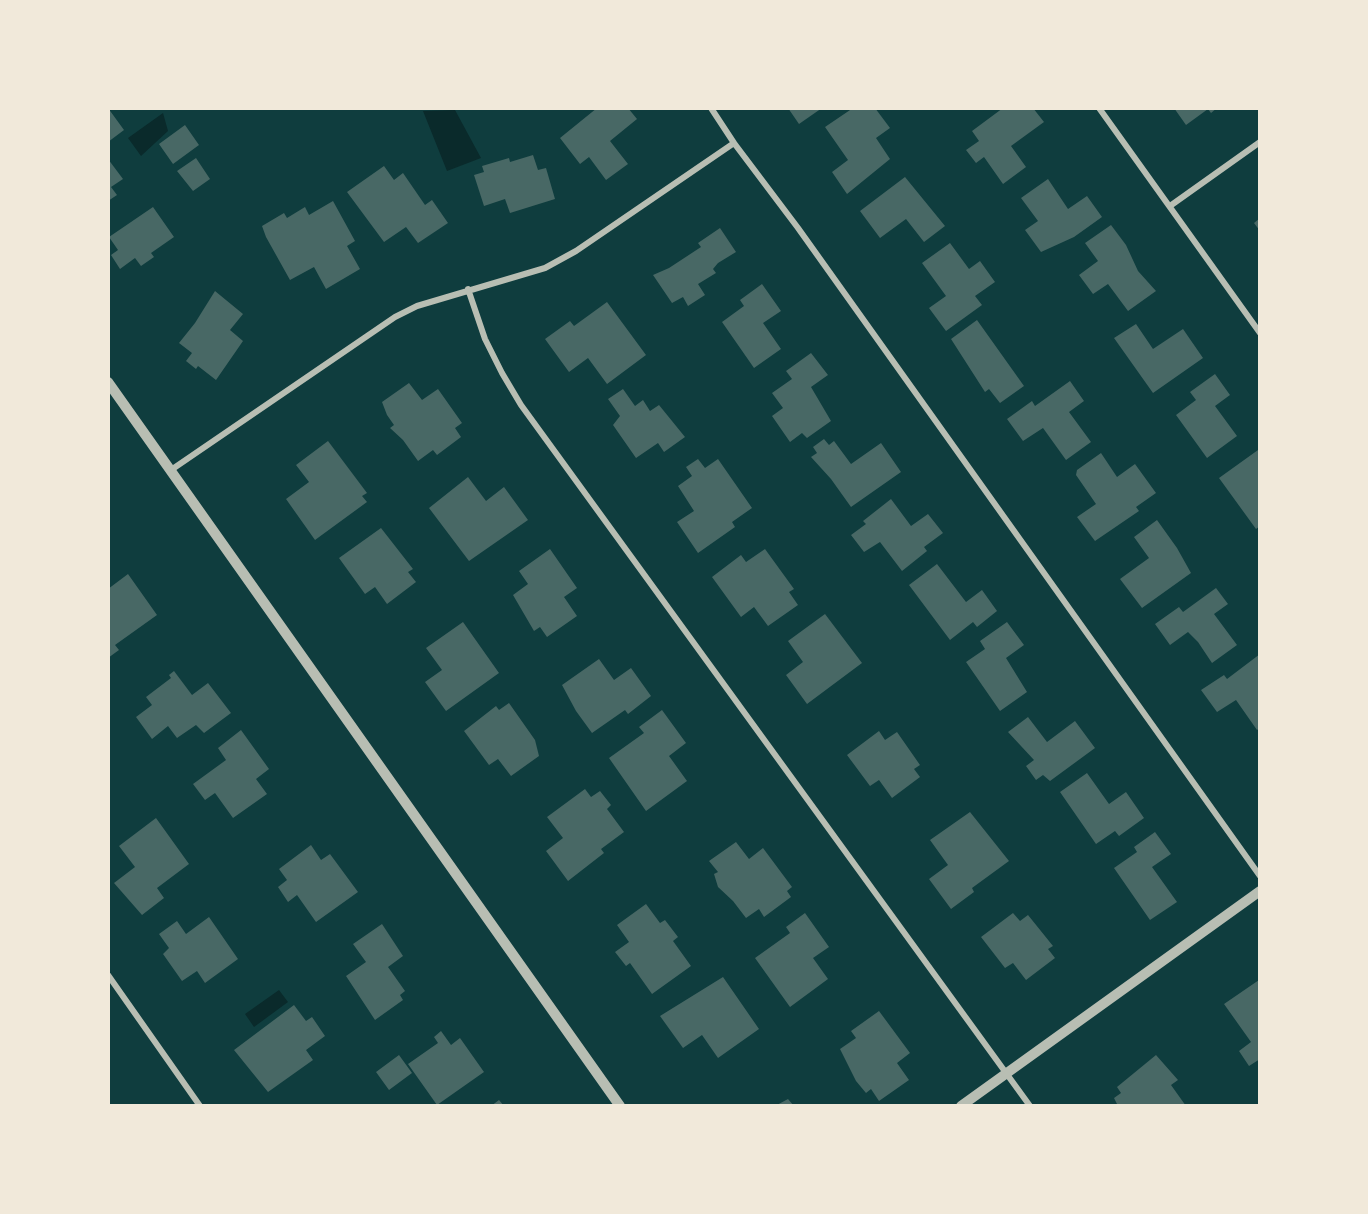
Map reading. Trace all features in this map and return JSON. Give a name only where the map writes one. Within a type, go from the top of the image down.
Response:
[{"type":"street","points":[[711,108],[1260,876]]},
{"type":"street","points":[[1099,108],[1260,333]]},
{"type":"street","points":[[1170,206],[1260,142]]},
{"type":"street","points":[[171,470],[395,317],[417,306],[468,289],[545,268],[576,251],[734,143]]},
{"type":"street","points":[[468,289],[485,339],[521,405],[1030,1106]]},
{"type":"street","points":[[108,382],[620,1106]]},
{"type":"street","points":[[962,1106],[1260,891]]},
{"type":"street","points":[[108,975],[200,1106]]},
{"type":"water","points":[[455,110],[481,158],[447,171],[423,111]]},
{"type":"water","points":[[163,113],[168,131],[141,156],[128,138]]},
{"type":"water","points":[[279,990],[288,1002],[254,1027],[245,1014]]},
{"type":"building","points":[[108,108],[124,130],[108,142]]},
{"type":"building","points":[[597,108],[607,110],[628,108],[637,119],[610,141],[628,164],[606,180],[589,157],[580,164],[560,138]]},
{"type":"building","points":[[788,108],[822,108],[799,124]]},
{"type":"building","points":[[853,108],[875,108],[890,128],[876,138],[890,159],[847,194],[832,172],[848,160],[825,127]]},
{"type":"building","points":[[1003,108],[1033,108],[1044,122],[1011,146],[1026,167],[1003,184],[984,157],[976,163],[966,150],[979,141],[972,131]]},
{"type":"building","points":[[1174,108],[1217,108],[1211,113],[1208,109],[1186,125]]},
{"type":"building","points":[[185,125],[199,145],[173,164],[159,144]]},
{"type":"building","points":[[533,155],[538,170],[546,168],[555,199],[510,213],[505,199],[484,206],[474,175],[484,172],[482,166],[509,158],[510,162]]},
{"type":"building","points":[[196,158],[210,179],[193,191],[177,171]]},
{"type":"building","points":[[108,159],[123,179],[111,187],[117,195],[108,201]]},
{"type":"building","points":[[384,166],[394,180],[403,173],[425,205],[432,200],[448,223],[418,243],[406,227],[384,242],[347,192]]},
{"type":"building","points":[[905,177],[945,226],[924,242],[906,219],[880,238],[860,211]]},
{"type":"building","points":[[1048,179],[1068,209],[1087,196],[1102,217],[1074,237],[1041,252],[1025,230],[1038,221],[1021,198]]},
{"type":"building","points":[[333,201],[355,241],[347,246],[360,269],[326,289],[314,267],[290,280],[262,226],[284,213],[287,218],[305,207],[309,215]]},
{"type":"building","points":[[153,207],[174,237],[151,253],[154,257],[141,266],[135,258],[120,269],[111,255],[118,250],[109,237]]},
{"type":"building","points":[[1260,218],[1260,231],[1254,223]]},
{"type":"building","points":[[1111,225],[1126,245],[1138,271],[1156,291],[1128,311],[1108,284],[1093,294],[1079,275],[1098,261],[1085,243]]},
{"type":"building","points":[[720,228],[736,252],[718,263],[713,269],[716,273],[698,284],[705,295],[688,306],[683,297],[672,303],[653,275],[669,268],[701,247],[698,243]]},
{"type":"building","points":[[950,243],[969,269],[980,261],[995,282],[975,296],[982,305],[946,331],[929,308],[946,296],[922,263]]},
{"type":"building","points":[[762,284],[781,311],[763,323],[781,349],[754,368],[722,322],[744,306],[740,300]]},
{"type":"building","points":[[215,291],[243,314],[230,330],[243,341],[216,380],[198,366],[196,369],[186,361],[192,353],[179,343]]},
{"type":"building","points":[[607,302],[646,355],[607,384],[588,358],[569,372],[545,339],[570,321],[574,326]]},
{"type":"building","points":[[977,320],[1024,386],[1000,403],[989,389],[985,392],[951,339]]},
{"type":"building","points":[[1136,324],[1153,349],[1183,329],[1203,358],[1153,393],[1114,338]]},
{"type":"building","points":[[811,353],[828,375],[811,387],[831,421],[807,438],[802,433],[790,442],[772,416],[783,408],[772,393],[792,379],[786,371]]},
{"type":"building","points":[[1215,374],[1230,395],[1215,406],[1237,436],[1207,458],[1176,415],[1196,400],[1190,392]]},
{"type":"building","points":[[1070,381],[1084,401],[1069,412],[1091,442],[1066,460],[1043,428],[1023,441],[1007,419],[1032,401],[1035,406]]},
{"type":"building","points":[[409,383],[422,400],[438,389],[462,423],[455,428],[461,437],[437,455],[433,450],[418,461],[403,440],[390,428],[394,425],[382,402]]},
{"type":"building","points":[[623,389],[635,406],[643,400],[650,411],[659,405],[685,437],[664,452],[658,443],[636,458],[613,425],[620,416],[608,399]]},
{"type":"building","points":[[824,439],[829,445],[834,441],[851,464],[881,443],[901,472],[851,507],[831,479],[811,457],[817,453],[813,447]]},
{"type":"building","points":[[328,441],[367,493],[362,496],[367,502],[315,540],[286,499],[309,482],[296,465]]},
{"type":"building","points":[[1258,450],[1260,454],[1260,526],[1256,529],[1219,478]]},
{"type":"building","points":[[1101,453],[1117,477],[1135,464],[1156,493],[1136,507],[1139,511],[1095,541],[1077,517],[1096,504],[1076,475],[1077,470]]},
{"type":"building","points":[[698,459],[705,468],[718,459],[752,508],[732,522],[735,527],[698,553],[677,522],[694,511],[678,486],[692,476],[686,467]]},
{"type":"building","points":[[468,477],[486,501],[504,487],[528,520],[469,561],[429,508]]},
{"type":"building","points":[[891,499],[911,526],[928,514],[943,533],[924,547],[927,551],[902,571],[880,542],[864,552],[851,535],[866,524],[863,521]]},
{"type":"building","points":[[1157,520],[1191,573],[1142,608],[1120,579],[1149,558],[1134,537]]},
{"type":"building","points":[[381,528],[413,569],[408,572],[416,582],[387,604],[375,587],[365,594],[339,558]]},
{"type":"building","points":[[550,549],[577,588],[564,597],[577,616],[547,637],[540,627],[534,631],[513,595],[528,584],[519,571]]},
{"type":"building","points":[[765,549],[794,589],[789,592],[798,605],[768,626],[754,607],[741,617],[712,577],[741,555],[746,562]]},
{"type":"building","points":[[937,564],[966,602],[982,590],[997,611],[977,627],[973,622],[950,640],[909,585]]},
{"type":"building","points":[[128,574],[157,615],[115,645],[119,650],[108,658],[108,589]]},
{"type":"building","points":[[1216,588],[1228,604],[1214,614],[1237,645],[1212,663],[1188,632],[1170,645],[1155,624],[1179,607],[1183,612]]},
{"type":"building","points":[[825,614],[862,663],[807,704],[786,675],[803,662],[788,641]]},
{"type":"building","points":[[463,622],[499,673],[446,711],[425,682],[442,670],[426,648]]},
{"type":"building","points":[[1007,622],[1024,645],[1006,658],[1027,692],[1000,711],[966,662],[985,649],[980,641]]},
{"type":"building","points":[[1260,654],[1260,728],[1257,730],[1236,700],[1217,712],[1201,690],[1224,675],[1227,679]]},
{"type":"building","points":[[599,659],[614,680],[631,668],[651,696],[628,714],[625,710],[592,733],[576,711],[562,685]]},
{"type":"building","points":[[174,671],[192,695],[208,683],[231,713],[204,733],[196,725],[177,738],[168,726],[152,739],[136,717],[152,705],[146,697],[171,678],[169,675]]},
{"type":"building","points":[[509,703],[535,740],[539,756],[511,776],[498,759],[489,765],[464,731],[496,706],[499,710]]},
{"type":"building","points":[[662,710],[686,743],[669,756],[687,781],[646,811],[609,758],[644,733],[639,727]]},
{"type":"building","points":[[1028,717],[1047,742],[1075,721],[1095,748],[1050,781],[1043,775],[1036,780],[1026,766],[1034,760],[1008,732]]},
{"type":"building","points":[[241,730],[269,769],[256,779],[267,794],[233,818],[215,793],[205,800],[193,784],[226,760],[218,748]]},
{"type":"building","points":[[879,731],[885,740],[897,732],[920,765],[914,769],[920,777],[892,798],[879,780],[870,786],[847,755]]},
{"type":"building","points":[[1087,773],[1109,804],[1126,792],[1144,818],[1119,836],[1115,831],[1096,844],[1060,792]]},
{"type":"building","points":[[585,789],[591,797],[600,791],[611,805],[607,809],[624,832],[601,849],[604,853],[568,881],[546,851],[563,838],[547,817]]},
{"type":"building","points":[[970,812],[1009,861],[972,888],[974,892],[951,909],[929,879],[948,865],[930,840]]},
{"type":"building","points":[[156,818],[189,864],[157,888],[164,898],[142,915],[114,883],[135,867],[119,846]]},
{"type":"building","points":[[1155,832],[1171,854],[1152,867],[1177,902],[1150,920],[1114,868],[1137,852],[1134,847]]},
{"type":"building","points":[[736,842],[749,859],[763,848],[792,887],[787,891],[791,897],[764,917],[759,909],[746,918],[718,887],[714,874],[718,872],[709,861]]},
{"type":"building","points":[[311,845],[321,860],[330,854],[358,892],[316,922],[297,895],[288,902],[278,887],[287,880],[279,869]]},
{"type":"building","points":[[646,904],[660,923],[665,920],[678,937],[673,941],[691,966],[652,994],[630,963],[626,966],[615,952],[629,942],[617,925]]},
{"type":"building","points":[[805,913],[829,947],[813,958],[828,979],[790,1007],[755,958],[790,933],[786,927]]},
{"type":"building","points":[[1013,913],[1020,921],[1028,915],[1053,946],[1048,949],[1055,958],[1026,980],[1013,963],[1005,968],[981,937]]},
{"type":"building","points":[[209,917],[238,959],[205,983],[197,971],[182,981],[163,954],[169,948],[159,934],[177,921],[186,934]]},
{"type":"building","points":[[382,924],[403,956],[388,967],[405,991],[400,995],[403,1000],[375,1020],[346,976],[366,962],[353,944]]},
{"type":"building","points":[[723,977],[759,1029],[718,1058],[702,1035],[683,1048],[660,1016]]},
{"type":"building","points":[[1259,980],[1260,1059],[1249,1066],[1239,1051],[1251,1042],[1224,1004]]},
{"type":"building","points":[[294,1005],[306,1021],[312,1017],[325,1036],[306,1050],[313,1060],[268,1092],[234,1050]]},
{"type":"building","points":[[879,1011],[910,1053],[897,1063],[909,1080],[879,1101],[871,1089],[866,1093],[856,1081],[840,1049],[856,1038],[851,1031]]},
{"type":"building","points":[[441,1031],[451,1045],[460,1038],[484,1072],[437,1105],[408,1064],[438,1043],[434,1037]]},
{"type":"building","points":[[399,1055],[412,1073],[389,1090],[376,1072]]},
{"type":"building","points":[[1156,1055],[1178,1080],[1171,1085],[1186,1106],[1118,1106],[1114,1098],[1121,1093],[1117,1087]]},
{"type":"building","points":[[788,1099],[794,1106],[775,1106]]},
{"type":"building","points":[[499,1100],[504,1106],[491,1106]]}]
